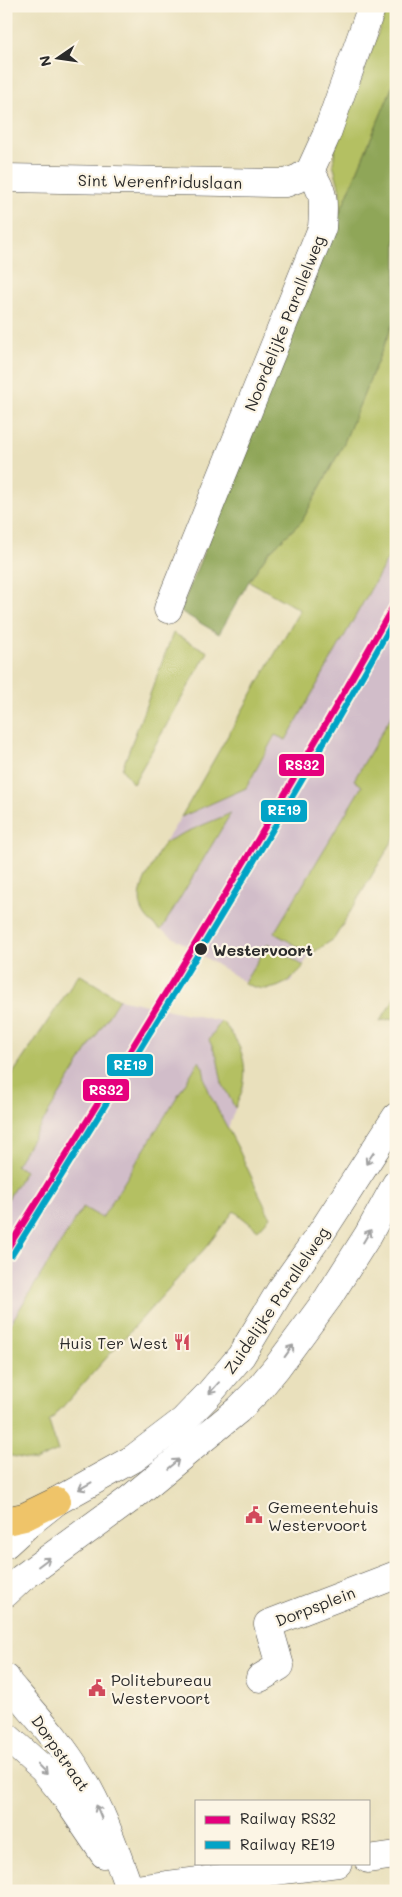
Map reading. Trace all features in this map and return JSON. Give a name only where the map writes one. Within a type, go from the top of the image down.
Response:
[{"type":"main road","points":[[6,1521],[24,1517],[58,1502]]},
{"type":"street","points":[[310,170],[326,136],[372,6]]},
{"type":"street","name":"Sint Werenfriduslaan","points":[[6,178],[286,183],[299,178],[310,170]]},
{"type":"street","name":"Noordelijke Parallelweg","points":[[168,609],[322,228],[324,205],[321,188],[310,170]]},
{"type":"street","name":"Zuidelijke Parallelweg","points":[[6,1544],[28,1524],[58,1502],[133,1459],[183,1420],[208,1396],[241,1356],[280,1291],[326,1226],[396,1117]]},
{"type":"street","points":[[6,1593],[22,1578],[137,1494],[238,1410],[258,1390],[328,1298],[368,1235],[396,1184]]},
{"type":"street","name":"Dorpsplein","points":[[260,1678],[280,1666],[268,1624],[396,1576]]},
{"type":"street","name":"Dorpstraat","points":[[6,1678],[83,1778],[97,1807],[129,1890]]},
{"type":"street","name":"Dorpstraat","points":[[6,1736],[42,1769],[62,1792],[129,1890]]},
{"type":"street","points":[[370,1859],[396,1854]]},
{"type":"street","points":[[129,1890],[330,1864]]},
{"type":"shaded area","points":[[396,544],[396,835],[334,939],[311,954],[292,980],[273,988],[254,988],[152,924],[142,910],[140,901],[141,889],[165,842],[181,817],[246,788],[276,735],[286,739]]},
{"type":"shaded area","points":[[79,974],[119,999],[221,1021],[237,1041],[242,1055],[244,1085],[228,1128],[207,1246],[49,1422],[58,1451],[35,1461],[6,1456],[6,1084]]},
{"type":"green space","points":[[388,6],[396,6],[396,78],[339,215],[340,190],[333,164],[335,149]]},
{"type":"green space","points":[[396,78],[396,316],[343,445],[302,521],[268,553],[249,581],[219,634],[180,611]]},
{"type":"green space","points":[[396,316],[396,544],[286,740],[275,735],[246,788],[181,817],[300,610],[249,581],[268,553],[302,521],[343,445]]},
{"type":"green space","points":[[173,633],[208,652],[133,784],[122,769]]},
{"type":"green space","points":[[396,708],[396,835],[334,939],[311,954],[274,933],[362,786],[354,780]]},
{"type":"green space","points":[[231,813],[161,930],[151,923],[145,915],[141,908],[140,900],[144,883],[161,848],[175,837]]},
{"type":"green space","points":[[268,944],[304,966],[284,984],[270,989],[253,987],[244,983]]},
{"type":"green space","points":[[79,974],[119,999],[16,1165],[25,1171],[6,1202],[6,1084]]},
{"type":"green space","points":[[396,996],[396,1018],[380,1021]]},
{"type":"green space","points":[[221,1021],[237,1042],[243,1059],[243,1086],[235,1108],[222,1083],[217,1057],[209,1040]]},
{"type":"green space","points":[[199,1061],[203,1068],[207,1089],[238,1148],[270,1217],[258,1230],[234,1211],[207,1246],[49,1422],[58,1451],[35,1461],[6,1456],[6,1331],[83,1207],[102,1218]]},
{"type":"rail line","name":"RS32","points":[[6,1251],[205,928],[302,765],[396,601]]},
{"type":"rail line","name":"RE19","points":[[12,1255],[208,938],[396,617]]},
{"type":"place","name":"Westervoort","points":[[201,949]]},
{"type":"place","name":"Huis Ter West","points":[[182,1342]]},
{"type":"place","name":"Gemeentehuis Westervoort","points":[[254,1515]]},
{"type":"place","name":"Politebureau Westervoort","points":[[97,1688]]}]
